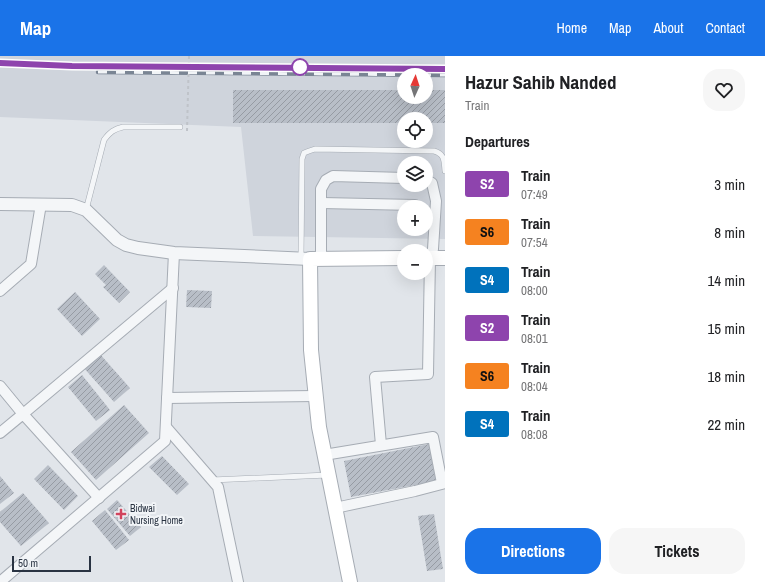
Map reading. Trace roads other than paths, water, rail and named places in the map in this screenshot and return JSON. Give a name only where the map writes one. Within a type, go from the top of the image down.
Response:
[{"type":"main road","points":[[350,582],[324,454],[315,396],[311,350],[311,259],[397,258]]},
{"type":"main road","points":[[433,258],[445,258]]},
{"type":"street","points":[[0,204],[72,205],[86,210],[117,240],[126,245],[138,248],[174,253],[311,259],[322,203],[321,190],[326,180],[333,176],[397,178]]},
{"type":"street","points":[[433,188],[436,201],[433,249]]},
{"type":"street","points":[[322,203],[397,205]]},
{"type":"street","points":[[0,291],[30,264],[41,204]]},
{"type":"street","points":[[0,582],[165,441],[174,253]]},
{"type":"street","points":[[381,445],[376,377],[428,374],[428,280]]},
{"type":"street","points":[[0,433],[172,288]]},
{"type":"street","points":[[0,386],[99,498]]},
{"type":"street","points":[[167,398],[315,396]]},
{"type":"street","points":[[166,427],[218,488],[238,582]]},
{"type":"street","points":[[324,454],[433,437],[444,483],[415,491],[335,508]]},
{"type":"lane","points":[[86,210],[104,140],[110,133],[116,128],[123,127],[180,127]]},
{"type":"lane","points":[[311,259],[302,159],[304,154],[315,149],[434,151],[440,153],[443,157],[445,171]]},
{"type":"lane","points":[[211,480],[328,475]]},
{"type":"railway","points":[[0,63],[72,66],[445,69]]},
{"type":"railway","points":[[98,72],[445,75]]},
{"type":"train","name":"S2","points":[[0,63],[72,66],[445,69]]},
{"type":"place","name":"Bidwai Nursing Home","points":[[121,514]]}]
